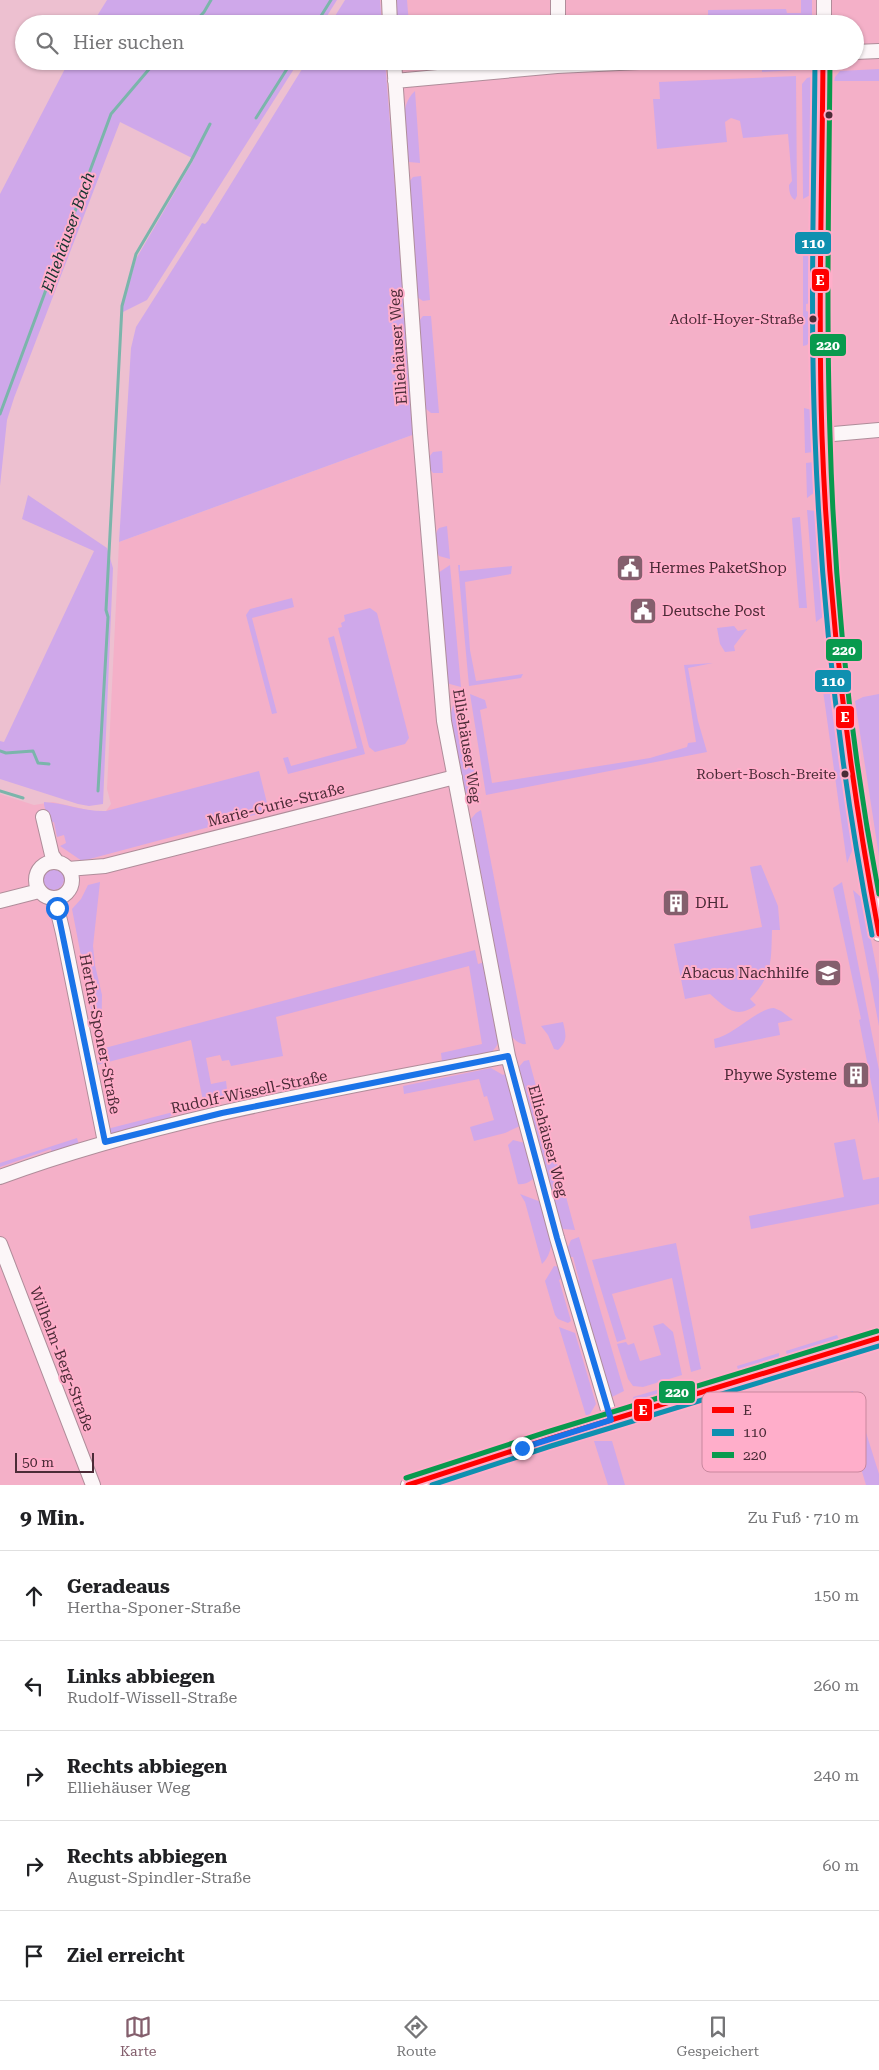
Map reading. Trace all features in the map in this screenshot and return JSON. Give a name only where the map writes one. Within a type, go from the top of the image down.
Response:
[{"type":"street","points":[[388,0],[389,15]]},
{"type":"street","points":[[558,0],[558,15]]},
{"type":"street","points":[[824,0],[824,15]]},
{"type":"street","points":[[864,52],[879,51]]},
{"type":"street","name":"Elliehäuser Weg","points":[[394,70],[441,694],[508,1056],[557,1238],[611,1420]]},
{"type":"street","points":[[395,81],[500,70]]},
{"type":"street","points":[[823,70],[822,435],[829,561],[841,693],[867,871],[879,934]]},
{"type":"street","points":[[822,435],[879,430]]},
{"type":"street","name":"Marie-Curie-Straße","points":[[61,869],[105,866],[455,777]]},
{"type":"street","points":[[38,885],[58,897],[69,890],[61,869],[52,855],[44,822]]},
{"type":"street","points":[[38,885],[39,870],[61,869]]},
{"type":"street","points":[[2,900],[38,885]]},
{"type":"street","name":"Hertha-Sponer-Straße","points":[[58,897],[57,908],[105,1142]]},
{"type":"street","name":"Rudolf-Wissell-Straße","points":[[0,1177],[105,1142],[222,1113],[508,1056]]},
{"type":"street","name":"Wilhelm-Berg-Straße","points":[[0,1244],[93,1485]]},
{"type":"street","points":[[703,1392],[879,1338]]},
{"type":"street","points":[[408,1485],[702,1392]]},
{"type":"shaded area","points":[[107,0],[337,0],[328,15],[98,15]]},
{"type":"shaded area","points":[[345,0],[380,0],[381,15],[336,15]]},
{"type":"shaded area","points":[[380,0],[879,0],[879,1485],[0,1485],[0,794],[34,805],[53,802],[92,811],[106,811],[111,804],[107,789],[119,542],[415,434],[386,70],[864,70],[864,15],[381,15]]},
{"type":"shaded area","points":[[395,0],[407,0],[408,15],[396,15]]},
{"type":"shaded area","points":[[801,0],[812,0],[812,15],[708,15],[708,10],[786,9],[787,13],[801,13]]},
{"type":"shaded area","points":[[879,69],[879,81],[834,81],[840,71]]},
{"type":"shaded area","points":[[64,70],[293,70],[147,300],[121,313],[136,259],[194,159],[120,122],[14,398],[7,420],[0,486],[0,194]]},
{"type":"shaded area","points":[[301,70],[386,70],[415,434],[119,542],[131,348],[136,327],[202,223],[205,224]]},
{"type":"shaded area","points":[[762,70],[797,70],[762,72]]},
{"type":"shaded area","points":[[796,76],[797,196],[795,200],[791,196],[789,189],[792,181],[788,134],[743,138],[740,121],[731,118],[725,122],[727,142],[657,149],[653,99],[660,99],[659,82]]},
{"type":"shaded area","points":[[811,77],[812,194],[803,199],[802,84],[807,78]]},
{"type":"shaded area","points":[[415,91],[420,163],[409,162],[404,132],[406,105]]},
{"type":"shaded area","points":[[421,176],[430,300],[423,301],[417,297],[409,182],[413,177]]},
{"type":"shaded area","points":[[803,230],[809,232],[812,236],[811,303],[806,304],[806,311],[809,312],[809,330],[812,330],[812,337],[807,345],[803,346]]},
{"type":"shaded area","points":[[423,316],[431,316],[439,413],[431,413],[426,409],[419,321]]},
{"type":"shaded area","points":[[804,408],[812,410],[814,452],[805,453]]},
{"type":"shaded area","points":[[442,451],[443,473],[433,473],[430,469],[429,457],[433,452]]},
{"type":"shaded area","points":[[814,462],[815,492],[807,498],[806,463]]},
{"type":"shaded area","points":[[28,495],[107,548],[113,568],[103,804],[89,806],[78,804],[0,779],[0,741],[4,742],[94,551],[22,519]]},
{"type":"shaded area","points":[[807,510],[816,511],[824,616],[816,622]]},
{"type":"shaded area","points":[[800,517],[807,608],[799,608],[792,518]]},
{"type":"shaded area","points":[[447,526],[450,559],[439,556],[435,542],[439,528]]},
{"type":"shaded area","points":[[450,565],[461,687],[446,683],[438,573]]},
{"type":"shaded area","points":[[458,565],[460,565],[460,571],[512,566],[511,574],[465,582],[470,650],[476,681],[523,674],[521,678],[469,686]]},
{"type":"shaded area","points":[[292,598],[294,607],[252,618],[277,713],[272,714],[246,615],[250,609]]},
{"type":"shaded area","points":[[370,608],[377,613],[409,738],[405,744],[375,752],[369,747],[338,628],[342,627],[341,623],[345,621],[344,615]]},
{"type":"shaded area","points":[[734,626],[738,631],[747,629],[734,646],[735,651],[725,652],[720,644],[717,628]]},
{"type":"shaded area","points":[[334,636],[365,754],[288,774],[283,758],[288,757],[291,766],[357,748],[328,638]]},
{"type":"shaded area","points":[[713,663],[688,668],[698,721],[707,752],[486,795],[470,694],[485,700],[487,708],[480,710],[492,783],[650,758],[687,747],[688,743],[696,742],[684,665]]},
{"type":"shaded area","points":[[821,676],[825,676],[831,681],[854,846],[847,863]]},
{"type":"shaded area","points":[[879,694],[879,856],[855,701],[863,697]]},
{"type":"shaded area","points":[[462,696],[479,796],[469,795],[464,791],[450,716],[454,702]]},
{"type":"shaded area","points":[[259,771],[269,811],[82,861],[60,846],[66,843],[64,835],[57,837],[54,822],[49,823],[44,805],[44,802],[106,811]]},
{"type":"shaded area","points":[[481,810],[526,1044],[516,1041],[511,1036],[471,819]]},
{"type":"shaded area","points":[[761,865],[778,906],[780,930],[772,930],[771,959],[767,975],[750,999],[756,1005],[743,1012],[737,1012],[726,1008],[710,994],[685,999],[674,944],[762,927],[750,867]]},
{"type":"shaded area","points":[[49,868],[57,868],[64,875],[64,883],[57,890],[49,890],[42,883],[42,875]]},
{"type":"shaded area","points":[[100,882],[93,946],[102,995],[101,1049],[475,950],[478,964],[485,962],[499,1041],[489,1055],[442,1062],[441,1053],[482,1044],[469,966],[276,1017],[283,1056],[231,1066],[229,1060],[222,1061],[220,1055],[206,1058],[211,1084],[226,1081],[228,1097],[203,1101],[191,1040],[97,1065],[99,1050],[72,909],[81,899],[88,885]]},
{"type":"shaded area","points":[[842,882],[879,1070],[879,1124],[859,1020],[861,1019],[833,888]]},
{"type":"shaded area","points":[[853,890],[863,899],[879,981],[879,1026]]},
{"type":"shaded area","points":[[774,1008],[793,1020],[778,1023],[780,1035],[715,1048],[714,1039],[730,1032],[767,1009]]},
{"type":"shaded area","points":[[563,1022],[565,1040],[558,1050],[554,1049],[548,1035],[541,1026]]},
{"type":"shaded area","points":[[529,1060],[575,1230],[563,1229],[559,1225],[518,1068],[524,1061]]},
{"type":"shaded area","points":[[491,1068],[503,1075],[505,1074],[507,1077],[520,1126],[505,1133],[474,1141],[470,1127],[494,1120],[487,1096],[484,1097],[479,1079],[404,1094],[403,1086]]},
{"type":"shaded area","points":[[189,1108],[187,1112],[170,1116],[171,1119],[118,1133],[112,1134],[107,1129]]},
{"type":"shaded area","points":[[77,1138],[79,1145],[52,1153],[51,1149],[0,1167],[0,1163]]},
{"type":"shaded area","points":[[855,1139],[863,1180],[879,1177],[879,1204],[751,1229],[749,1216],[844,1197],[834,1143]]},
{"type":"shaded area","points":[[513,1140],[525,1143],[534,1178],[525,1184],[518,1184],[508,1145]]},
{"type":"shaded area","points":[[520,1194],[541,1202],[551,1242],[547,1257],[542,1264],[525,1202]]},
{"type":"shaded area","points":[[579,1237],[624,1391],[612,1397],[576,1281],[579,1280],[573,1257],[569,1257],[568,1247],[571,1240]]},
{"type":"shaded area","points":[[676,1243],[701,1369],[691,1372],[672,1278],[612,1294],[626,1339],[617,1342],[592,1260]]},
{"type":"shaded area","points":[[554,1266],[560,1267],[563,1278],[559,1280],[571,1321],[568,1323],[558,1319],[555,1315],[545,1281]]},
{"type":"shaded area","points":[[663,1323],[673,1332],[682,1375],[643,1387],[633,1386],[628,1379],[617,1344],[626,1342],[628,1345],[634,1343],[640,1361],[661,1355],[653,1326]]},
{"type":"shaded area","points":[[559,1327],[575,1333],[596,1404],[587,1419]]},
{"type":"shaded area","points":[[837,1335],[839,1339],[837,1344],[790,1358],[787,1356],[786,1351]]},
{"type":"shaded area","points":[[779,1353],[779,1361],[739,1373],[737,1366]]},
{"type":"shaded area","points":[[833,1359],[842,1360],[738,1392],[726,1392]]},
{"type":"shaded area","points":[[684,1382],[679,1392],[636,1405],[633,1397]]},
{"type":"shaded area","points":[[702,1399],[702,1403],[640,1422],[638,1419]]},
{"type":"shaded area","points":[[866,1432],[879,1474],[879,1485],[866,1485],[862,1472],[866,1472]]},
{"type":"shaded area","points":[[594,1441],[612,1441],[625,1485],[608,1485]]},
{"type":"waterway","name":"Elliehäuser Bach","points":[[201,15],[211,0]]},
{"type":"waterway","points":[[322,15],[331,0]]},
{"type":"waterway","name":"Elliehäuser Bach","points":[[0,414],[111,114],[148,70]]},
{"type":"waterway","points":[[256,118],[286,70]]},
{"type":"waterway","points":[[98,791],[122,306],[136,254],[191,161],[210,124]]},
{"type":"waterway","points":[[0,751],[6,753],[33,751],[38,763],[49,764]]},
{"type":"waterway","points":[[0,791],[23,798]]},
{"type":"transit line","name":"110","points":[[815,70],[813,342],[815,436],[822,562],[841,749],[872,935]]},
{"type":"transit line","name":"E","points":[[823,70],[820,342],[822,436],[829,561],[834,624],[849,748],[879,934]]},
{"type":"transit line","name":"220","points":[[830,70],[828,342],[835,550],[852,723],[879,894]]},
{"type":"transit line","name":"220","points":[[406,1478],[547,1432],[877,1331]]},
{"type":"transit line","name":"E","points":[[703,1392],[879,1338]]},
{"type":"transit line","name":"110","points":[[728,1392],[879,1346]]},
{"type":"transit line","name":"E","points":[[408,1485],[702,1392]]},
{"type":"transit line","name":"110","points":[[432,1485],[702,1400]]},
{"type":"place","name":"Adolf-Hoyer-Straße","points":[[813,319]]},
{"type":"place","name":"Hermes PaketShop","points":[[630,568]]},
{"type":"place","name":"Deutsche Post","points":[[643,611]]},
{"type":"place","name":"Robert-Bosch-Breite","points":[[845,774]]},
{"type":"place","name":"DHL","points":[[676,903]]},
{"type":"place","name":"Abacus Nachhilfe","points":[[828,973]]},
{"type":"place","name":"Phywe Systeme","points":[[856,1075]]},
{"type":"route","points":[[57,908],[105,1142],[130,1134],[222,1113],[508,1056],[557,1238],[611,1420],[522,1448]]}]
